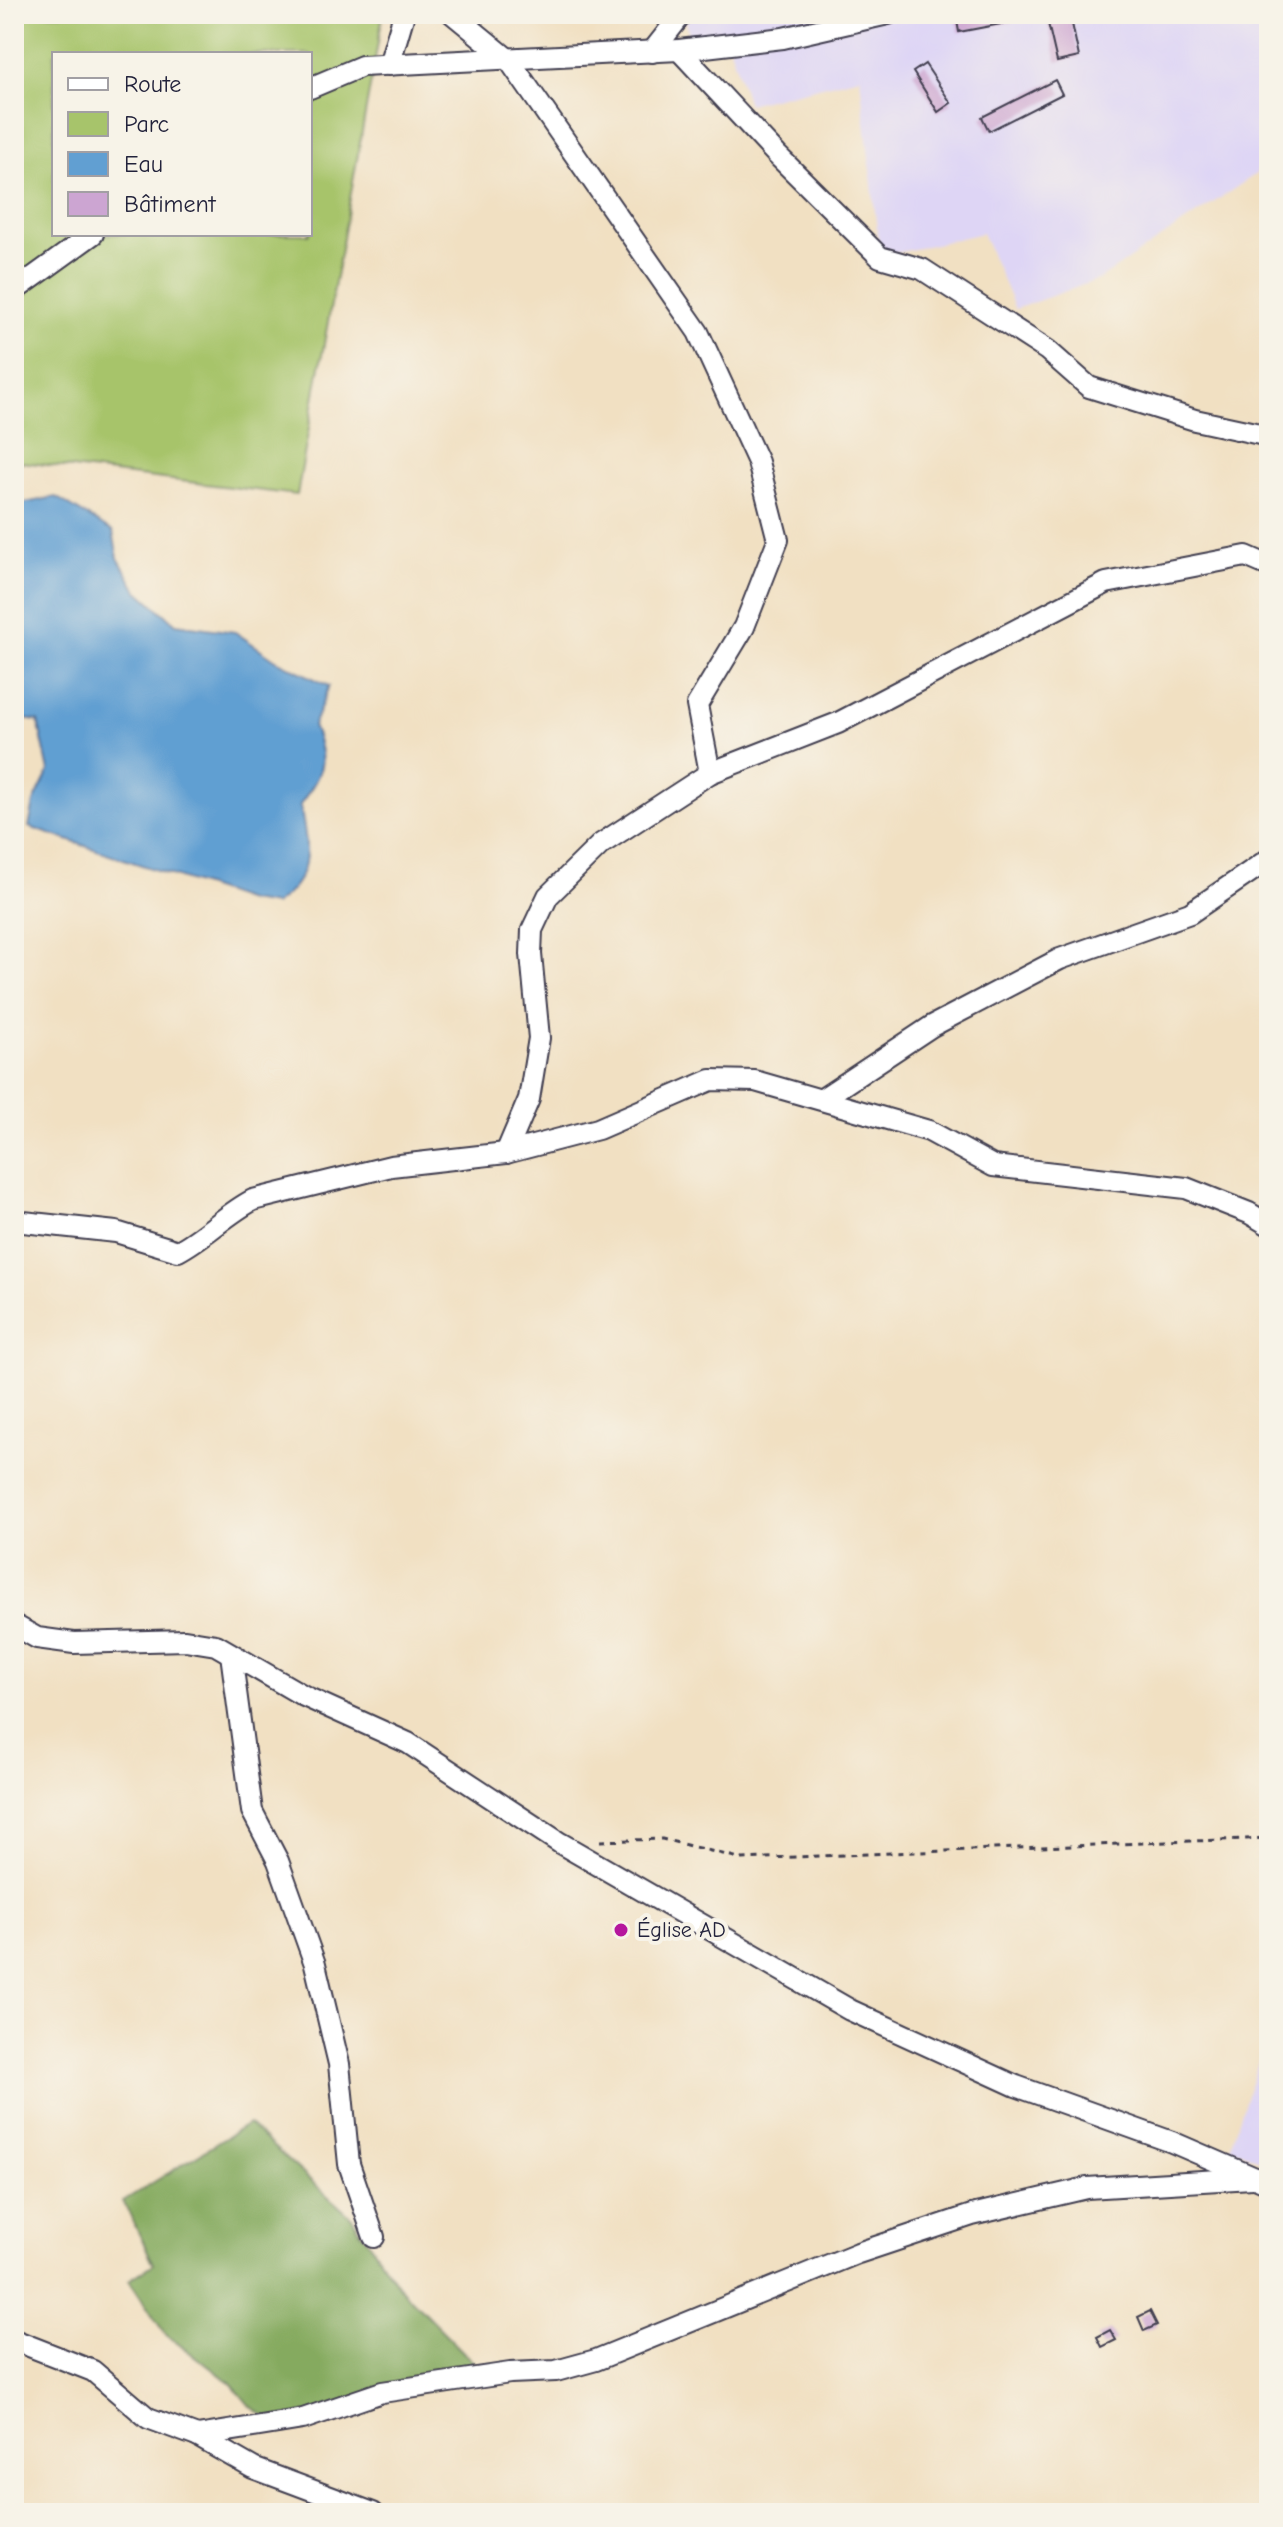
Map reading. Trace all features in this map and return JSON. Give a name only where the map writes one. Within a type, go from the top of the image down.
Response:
[{"type":"street","points":[[389,65],[404,14]]},
{"type":"street","points":[[453,14],[509,60],[698,332],[758,462],[778,540],[744,627],[697,705],[710,773]]},
{"type":"street","points":[[652,52],[682,14]]},
{"type":"street","points":[[312,87],[362,66],[679,50],[783,38],[888,14]]},
{"type":"street","points":[[679,50],[777,155],[880,257],[922,269],[1047,350],[1089,387],[1195,420],[1269,436]]},
{"type":"street","points":[[14,291],[90,236]]},
{"type":"street","points":[[506,1153],[529,1099],[539,1038],[531,954],[532,930],[548,896],[601,844],[710,773],[838,723],[1106,583],[1246,556],[1269,566]]},
{"type":"street","points":[[822,1099],[932,1026],[1060,959],[1190,913],[1269,859]]},
{"type":"street","points":[[14,1221],[116,1232],[178,1251],[199,1240],[234,1210],[253,1200],[391,1166],[506,1153],[598,1129],[711,1080],[755,1081],[929,1131],[993,1166],[1186,1188],[1249,1213],[1269,1225]]},
{"type":"street","points":[[14,1625],[37,1638],[74,1643],[185,1640],[216,1645],[304,1696],[408,1743],[560,1843],[850,2010],[1016,2086],[1172,2142],[1262,2181]]},
{"type":"street","points":[[231,1654],[252,1811],[278,1861],[315,1964],[339,2064],[349,2164],[374,2237]]},
{"type":"street","points":[[197,2436],[303,2419],[382,2392],[510,2373],[556,2371],[596,2360],[858,2253],[972,2215],[1087,2188],[1262,2181]]},
{"type":"street","points":[[14,2340],[93,2371],[148,2418],[197,2436],[253,2468],[373,2513]]},
{"type":"path","points":[[560,1843],[662,1839],[743,1859],[1269,1838]]},
{"type":"shaded area","points":[[685,14],[1256,14],[1269,56],[1269,137],[1256,174],[1100,279],[1015,309],[982,233],[880,257],[860,77],[748,104],[729,45],[691,49]]},
{"type":"shaded area","points":[[1269,2029],[1269,2163],[1230,2147]]},
{"type":"green space","points":[[14,14],[383,14],[297,495],[14,461]]},
{"type":"green space","points":[[248,2124],[352,2218],[398,2286],[488,2377],[277,2424],[250,2406],[231,2383],[165,2334],[129,2280],[154,2264],[123,2201]]},
{"type":"water","points":[[56,497],[113,532],[118,558],[136,589],[176,624],[235,632],[276,660],[329,686],[313,726],[321,750],[321,767],[300,805],[305,861],[296,883],[274,905],[248,901],[29,827],[34,802],[49,771],[38,721],[22,719],[14,676],[14,505]]},
{"type":"building","points":[[1026,14],[1027,19],[959,32],[956,15]]},
{"type":"building","points":[[1070,14],[1079,57],[1057,62],[1047,19]]},
{"type":"building","points":[[925,64],[951,103],[938,112],[913,72]]},
{"type":"building","points":[[1055,80],[1062,94],[989,131],[982,117]]},
{"type":"building","points":[[1150,2311],[1157,2325],[1144,2331],[1138,2317]]},
{"type":"building","points":[[1110,2330],[1116,2340],[1102,2347],[1097,2337]]},
{"type":"place","name":"Église AD","points":[[621,1930]]}]
